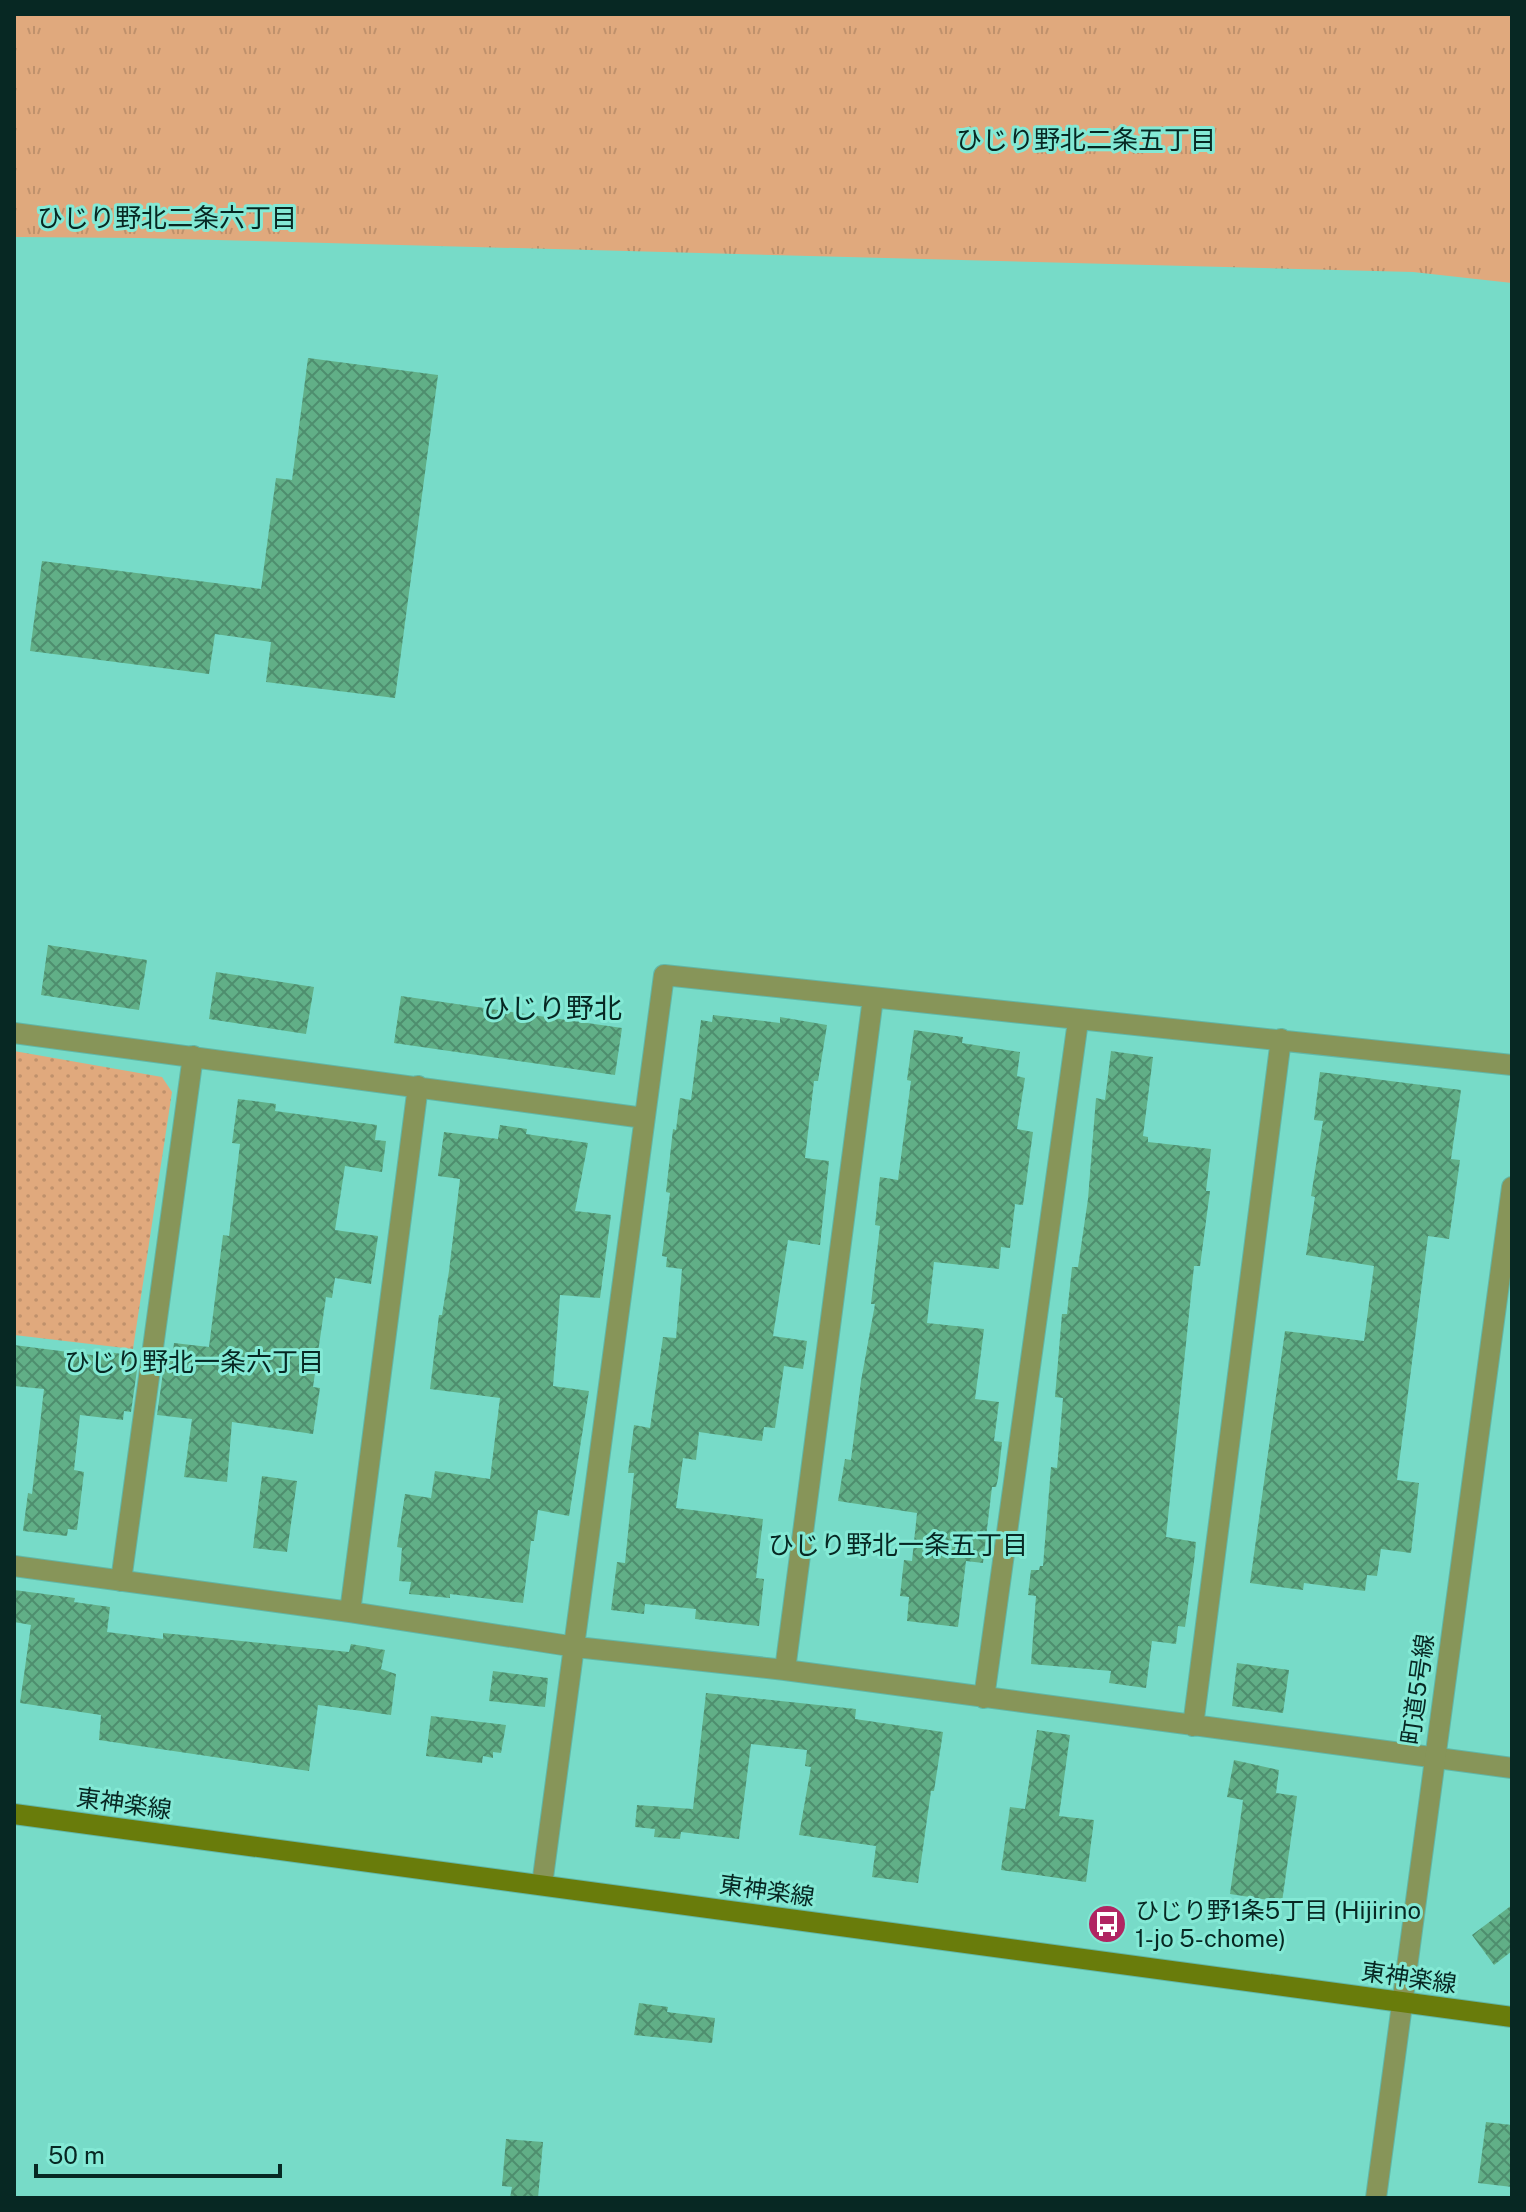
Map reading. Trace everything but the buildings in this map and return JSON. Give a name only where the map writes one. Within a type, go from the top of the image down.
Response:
[{"type":"main road","name":"東神楽線","points":[[14,1814],[1512,2017]]},
{"type":"street","points":[[542,1885],[664,975],[1512,1065]]},
{"type":"street","points":[[785,1670],[873,998]]},
{"type":"street","points":[[984,1698],[1078,1021]]},
{"type":"street","points":[[14,1033],[644,1118]]},
{"type":"street","points":[[1193,1726],[1281,1039]]},
{"type":"street","points":[[121,1581],[193,1056]]},
{"type":"street","points":[[350,1612],[418,1086]]},
{"type":"street","name":"町道5号線","points":[[1376,2198],[1512,1187]]},
{"type":"street","points":[[14,1566],[350,1612],[576,1647],[785,1670],[1512,1768]]},
{"type":"green space","points":[[14,14],[1512,14],[1512,283],[1413,272],[14,237]]},
{"type":"green space","points":[[14,1051],[162,1077],[172,1092],[133,1349],[14,1335]]},
{"type":"place","name":"ひじり野1条5丁目 (Hijirino 1-jo 5-chome)","points":[[1107,1924]]},
{"type":"district","name":"ひじり野北二条五丁目","points":[[1086,139]]},
{"type":"district","name":"ひじり野北二条六丁目","points":[[167,217]]},
{"type":"district","name":"ひじり野北","points":[[552,1007]]},
{"type":"district","name":"ひじり野北一条六丁目","points":[[194,1361]]},
{"type":"district","name":"ひじり野北一条五丁目","points":[[898,1544]]}]
